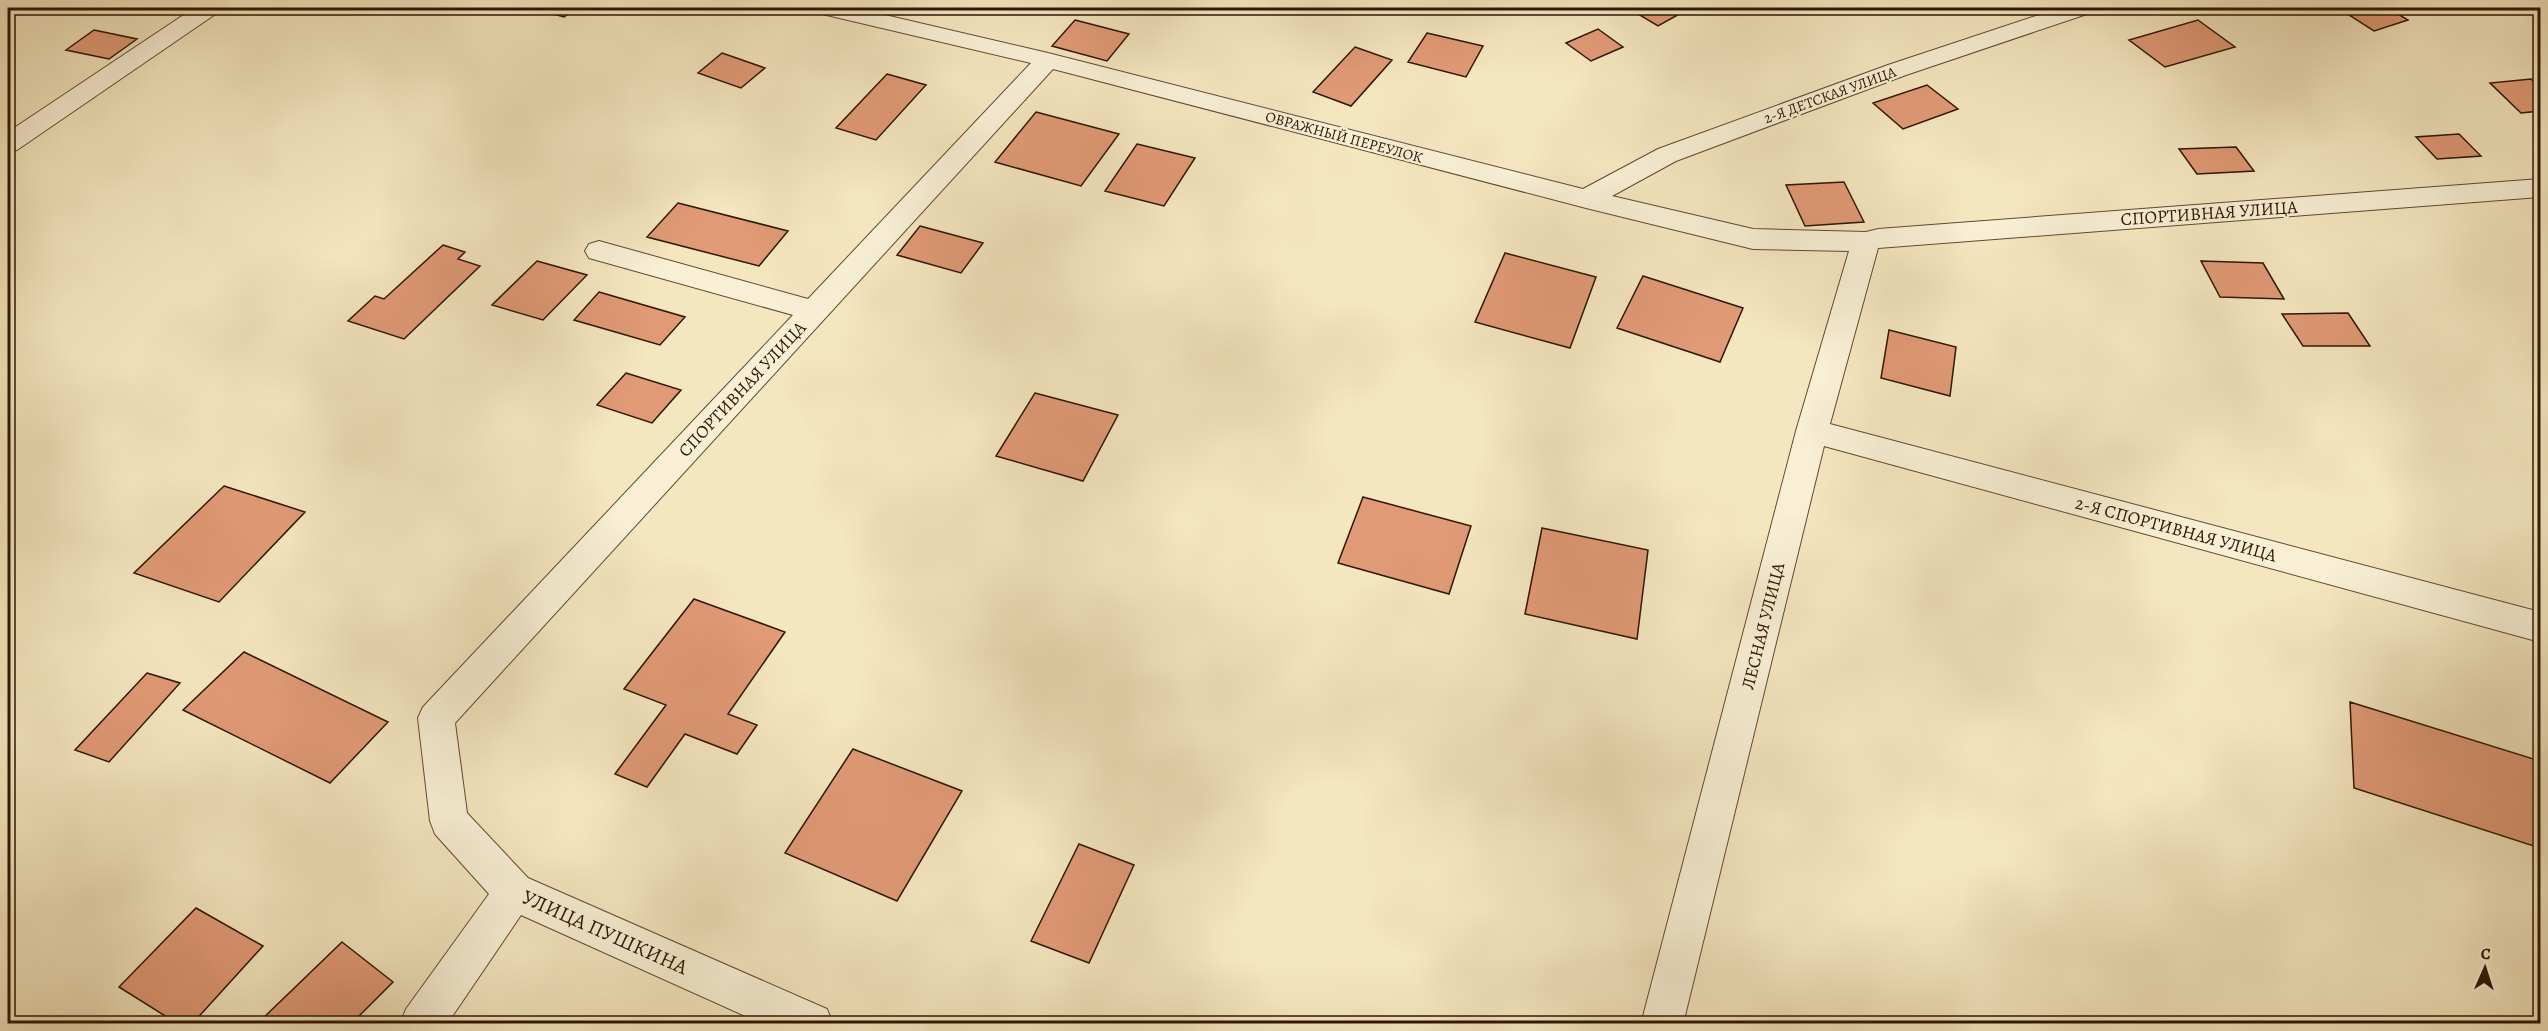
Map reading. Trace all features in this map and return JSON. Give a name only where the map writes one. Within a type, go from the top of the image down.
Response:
[{"type":"street","points":[[8,144],[209,8]]},
{"type":"street","name":"ОВРАЖНЫЙ ПЕРЕУЛОК","points":[[826,8],[1048,60],[1586,200],[1753,239],[1872,240]]},
{"type":"street","name":"2-Я ДЕТСКАЯ УЛИЦА","points":[[1586,200],[1667,155],[1897,70],[2082,8]]},
{"type":"street","name":"СПОРТИВНАЯ УЛИЦА","points":[[436,718],[1048,60]]},
{"type":"street","name":"СПОРТИВНАЯ УЛИЦА","points":[[1872,240],[2541,188]]},
{"type":"street","name":"ЛЕСНАЯ УЛИЦА","points":[[1662,1023],[1812,431],[1872,240]]},
{"type":"street","points":[[599,252],[814,311]]},
{"type":"street","name":"2-Я СПОРТИВНАЯ УЛИЦА","points":[[1812,431],[2541,627]]},
{"type":"street","name":"УЛИЦА ПУШКИНА","points":[[436,718],[449,822],[514,892],[812,1023]]},
{"type":"street","points":[[421,1023],[514,892]]},
{"type":"building","points":[[577,8],[564,17],[535,9]]},
{"type":"building","points":[[1628,8],[1675,8],[1683,12],[1658,26]]},
{"type":"building","points":[[2338,8],[2388,8],[2408,20],[2374,31]]},
{"type":"building","points":[[1075,20],[1129,34],[1107,61],[1052,46]]},
{"type":"building","points":[[2198,20],[2235,47],[2165,67],[2129,40]]},
{"type":"building","points":[[1598,29],[1623,47],[1591,61],[1566,43]]},
{"type":"building","points":[[94,30],[137,39],[109,59],[66,50]]},
{"type":"building","points":[[1427,33],[1483,46],[1466,77],[1408,62]]},
{"type":"building","points":[[1355,47],[1392,60],[1351,106],[1313,92]]},
{"type":"building","points":[[722,53],[765,68],[741,88],[698,73]]},
{"type":"building","points":[[887,74],[926,85],[876,140],[836,128]]},
{"type":"building","points":[[2531,79],[2540,88],[2540,111],[2521,113],[2490,83]]},
{"type":"building","points":[[1927,85],[1958,109],[1903,129],[1873,103]]},
{"type":"building","points":[[1036,112],[1119,134],[1081,186],[995,162]]},
{"type":"building","points":[[2459,134],[2481,156],[2437,159],[2416,137]]},
{"type":"building","points":[[1137,144],[1195,158],[1164,206],[1105,191]]},
{"type":"building","points":[[2236,147],[2254,171],[2197,174],[2179,149]]},
{"type":"building","points":[[1844,182],[1864,222],[1805,226],[1786,185]]},
{"type":"building","points":[[678,203],[788,231],[759,266],[647,237]]},
{"type":"building","points":[[920,226],[983,243],[961,273],[897,255]]},
{"type":"building","points":[[443,245],[465,252],[458,259],[480,266],[404,339],[348,321],[375,296],[384,299]]},
{"type":"building","points":[[1505,253],[1596,277],[1570,348],[1475,322]]},
{"type":"building","points":[[537,261],[587,275],[543,320],[492,305]]},
{"type":"building","points":[[2201,261],[2263,263],[2284,299],[2220,297]]},
{"type":"building","points":[[1643,276],[1743,308],[1720,362],[1617,328]]},
{"type":"building","points":[[599,292],[685,317],[660,345],[574,320]]},
{"type":"building","points":[[2348,313],[2370,346],[2303,346],[2282,314]]},
{"type":"building","points":[[1889,330],[1956,347],[1950,396],[1881,378]]},
{"type":"building","points":[[626,373],[681,390],[652,423],[597,405]]},
{"type":"building","points":[[1035,393],[1118,415],[1083,481],[996,456]]},
{"type":"building","points":[[224,486],[305,512],[219,602],[134,573]]},
{"type":"building","points":[[1363,497],[1471,526],[1449,594],[1338,563]]},
{"type":"building","points":[[1542,528],[1648,550],[1637,639],[1525,614]]},
{"type":"building","points":[[694,599],[785,632],[728,714],[757,725],[737,754],[685,734],[647,787],[615,774],[666,705],[624,689]]},
{"type":"building","points":[[244,652],[388,722],[330,783],[183,710]]},
{"type":"building","points":[[147,673],[180,683],[109,762],[75,750]]},
{"type":"building","points":[[2350,702],[2540,761],[2540,848],[2354,788]]},
{"type":"building","points":[[853,749],[962,791],[897,901],[785,853]]},
{"type":"building","points":[[1079,844],[1134,865],[1089,963],[1031,941]]},
{"type":"building","points":[[196,908],[263,946],[192,1024],[178,1024],[119,987]]},
{"type":"building","points":[[342,942],[393,982],[351,1024],[257,1024]]}]
